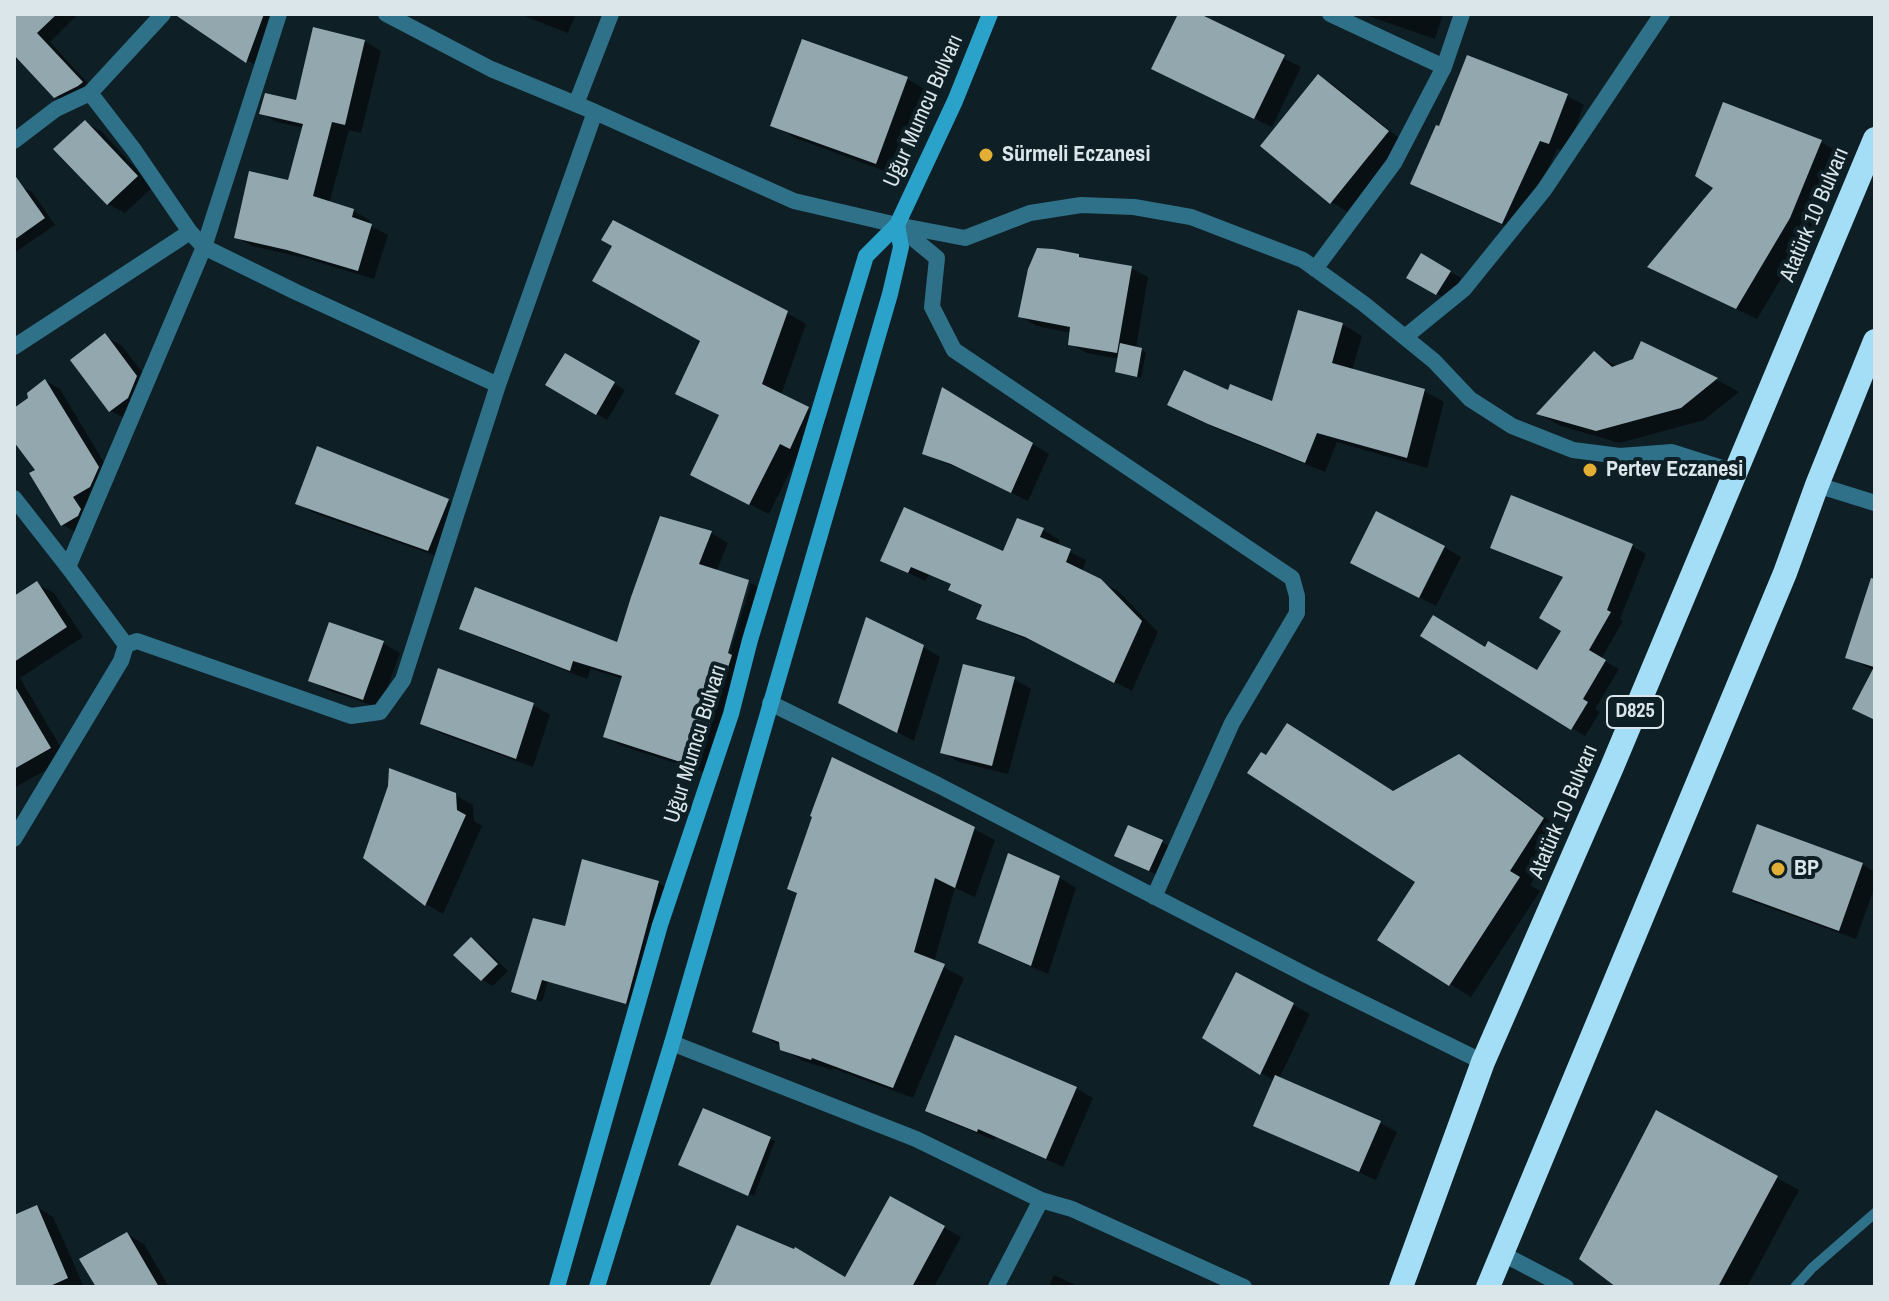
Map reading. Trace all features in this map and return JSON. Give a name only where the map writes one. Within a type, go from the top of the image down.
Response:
[{"type":"highway","name":"Atatürk 10 Bulvarı","points":[[1401,1287],[1483,1062],[1612,767],[1875,139]]},
{"type":"highway","points":[[1488,1287],[1785,573],[1875,341]]},
{"type":"street","points":[[14,141],[56,109],[90,93],[163,14]]},
{"type":"street","points":[[68,567],[204,247],[279,14]]},
{"type":"street","points":[[386,14],[491,69],[794,201],[965,238],[1030,213],[1081,205],[1134,207],[1191,217],[1303,260],[1364,304],[1434,361],[1470,399],[1512,426],[1573,450],[1620,456],[1672,452],[1735,472]]},
{"type":"street","points":[[576,104],[611,14]]},
{"type":"street","name":"Uğur Mumcu Bulvarı","points":[[557,1287],[660,925],[731,714],[750,640],[866,256],[897,225],[955,101],[990,14]]},
{"type":"street","points":[[1330,14],[1444,67]]},
{"type":"street","points":[[1315,269],[1394,163],[1444,67],[1462,14]]},
{"type":"street","points":[[1405,337],[1464,289],[1544,190],[1662,14]]},
{"type":"street","points":[[90,93],[204,247],[498,385]]},
{"type":"street","points":[[126,645],[137,641],[351,716],[380,712],[403,680],[498,385],[595,112]]},
{"type":"street","points":[[897,225],[937,258],[932,307],[954,350],[1292,578],[1297,596],[1297,613],[1232,723],[1154,897]]},
{"type":"street","name":"Uğur Mumcu Bulvarı","points":[[597,1287],[672,1043],[890,294],[901,247],[897,225]]},
{"type":"street","points":[[14,347],[190,232]]},
{"type":"street","points":[[1817,485],[1875,503]]},
{"type":"street","points":[[14,498],[126,645]]},
{"type":"street","points":[[14,839],[121,661],[126,645]]},
{"type":"street","points":[[770,703],[1483,1062]]},
{"type":"street","points":[[672,1043],[916,1139],[1041,1200],[1072,1209],[1244,1287]]},
{"type":"street","points":[[996,1287],[1041,1200]]},
{"type":"street","points":[[1501,1253],[1566,1287]]},
{"type":"lane","points":[[1795,1287],[1812,1268],[1875,1213]]},
{"type":"building","points":[[14,14],[57,14],[37,33],[83,82],[54,98],[14,55]]},
{"type":"building","points":[[174,14],[264,14],[246,63]]},
{"type":"building","points":[[1178,14],[1200,14],[1285,55],[1254,119],[1151,69]]},
{"type":"building","points":[[313,27],[365,40],[345,125],[332,122],[313,196],[354,209],[352,217],[372,224],[358,271],[234,238],[249,171],[288,180],[303,124],[259,114],[265,93],[296,100]]},
{"type":"building","points":[[802,39],[908,77],[876,164],[770,126]]},
{"type":"building","points":[[1467,55],[1568,94],[1549,144],[1540,141],[1502,224],[1410,184],[1436,125],[1439,126]]},
{"type":"building","points":[[1318,74],[1389,131],[1330,204],[1260,146]]},
{"type":"building","points":[[1723,102],[1822,140],[1790,218],[1736,309],[1647,267],[1713,188],[1695,176]]},
{"type":"building","points":[[85,120],[138,176],[107,205],[53,149]]},
{"type":"building","points":[[14,174],[45,218],[14,240]]},
{"type":"building","points":[[613,220],[788,311],[762,384],[809,407],[790,449],[780,444],[749,505],[690,475],[719,415],[675,394],[700,341],[592,281],[612,246],[601,240]]},
{"type":"building","points":[[1037,248],[1132,266],[1117,353],[1068,345],[1070,327],[1018,317],[1028,269]]},
{"type":"building","points":[[1421,253],[1451,271],[1436,295],[1406,278]]},
{"type":"building","points":[[1298,310],[1343,323],[1332,363],[1425,389],[1407,458],[1317,433],[1305,463],[1167,405],[1184,370],[1228,390],[1230,384],[1272,401]]},
{"type":"building","points":[[105,333],[137,376],[128,398],[109,412],[70,360]]},
{"type":"building","points":[[1641,341],[1718,378],[1681,408],[1596,431],[1536,414],[1594,351],[1612,367],[1633,359]]},
{"type":"building","points":[[1120,343],[1142,348],[1137,377],[1115,372]]},
{"type":"building","points":[[565,353],[615,382],[596,415],[545,385]]},
{"type":"building","points":[[45,379],[99,467],[90,487],[73,497],[81,509],[78,516],[61,526],[29,473],[35,470],[14,442],[14,408]]},
{"type":"building","points":[[942,387],[1033,443],[1011,493],[951,464],[922,454]]},
{"type":"building","points":[[317,446],[449,499],[428,551],[295,504]]},
{"type":"building","points":[[1511,495],[1633,544],[1607,610],[1611,612],[1589,650],[1606,660],[1583,699],[1588,702],[1571,730],[1420,636],[1433,615],[1485,647],[1488,641],[1537,670],[1561,631],[1539,618],[1563,577],[1490,548]]},
{"type":"building","points":[[904,507],[1003,551],[1017,518],[1044,528],[1040,537],[1071,549],[1066,562],[1101,579],[1142,621],[1114,683],[1025,637],[976,619],[982,605],[948,590],[951,584],[911,567],[908,573],[880,561]]},
{"type":"building","points":[[1376,511],[1445,546],[1419,598],[1350,563]]},
{"type":"building","points":[[660,516],[712,531],[699,564],[749,580],[728,653],[732,655],[696,767],[603,737],[622,676],[573,661],[570,671],[459,629],[475,587],[617,642]]},
{"type":"building","points":[[1871,578],[1875,579],[1875,720],[1852,709],[1874,667],[1845,658]]},
{"type":"building","points":[[37,581],[67,627],[14,662],[14,596]]},
{"type":"building","points":[[866,617],[924,645],[897,733],[838,703]]},
{"type":"building","points":[[329,622],[384,641],[363,700],[308,681]]},
{"type":"building","points":[[963,664],[1015,677],[992,766],[940,753]]},
{"type":"building","points":[[438,668],[534,703],[516,759],[420,724]]},
{"type":"building","points":[[14,685],[51,748],[14,769]]},
{"type":"building","points":[[1287,723],[1393,791],[1459,754],[1544,818],[1510,871],[1520,877],[1449,986],[1377,940],[1415,882],[1247,773],[1261,752],[1266,755]]},
{"type":"building","points":[[832,757],[975,827],[955,888],[935,878],[914,952],[945,964],[893,1088],[812,1058],[780,1050],[779,1042],[752,1032],[797,893],[787,889]]},
{"type":"building","points":[[389,768],[456,793],[457,810],[466,815],[425,906],[363,858],[388,786]]},
{"type":"building","points":[[1757,824],[1863,863],[1839,931],[1732,892]]},
{"type":"building","points":[[1128,825],[1163,840],[1149,871],[1114,856]]},
{"type":"building","points":[[1008,853],[1060,876],[1031,966],[978,943]]},
{"type":"building","points":[[582,859],[659,881],[626,1004],[542,980],[536,1000],[511,992],[533,918],[565,926]]},
{"type":"building","points":[[471,937],[498,964],[481,981],[453,955]]},
{"type":"building","points":[[1236,972],[1294,1003],[1260,1075],[1202,1038]]},
{"type":"building","points":[[955,1035],[1077,1087],[1046,1159],[978,1129],[977,1132],[925,1111]]},
{"type":"building","points":[[1275,1075],[1381,1121],[1359,1172],[1253,1126]]},
{"type":"building","points":[[703,1108],[771,1137],[748,1196],[678,1165]]},
{"type":"building","points":[[1656,1110],[1778,1176],[1718,1287],[1616,1287],[1579,1259]]},
{"type":"building","points":[[890,1196],[945,1226],[912,1287],[709,1287],[737,1225],[795,1247],[845,1277]]},
{"type":"building","points":[[37,1205],[68,1278],[48,1287],[14,1287],[14,1215]]},
{"type":"building","points":[[127,1232],[159,1287],[96,1287],[79,1259]]},
{"type":"place","name":"Sürmeli Eczanesi","points":[[986,155]]},
{"type":"place","name":"Pertev Eczanesi","points":[[1590,470]]},
{"type":"place","name":"BP","points":[[1778,869]]}]
